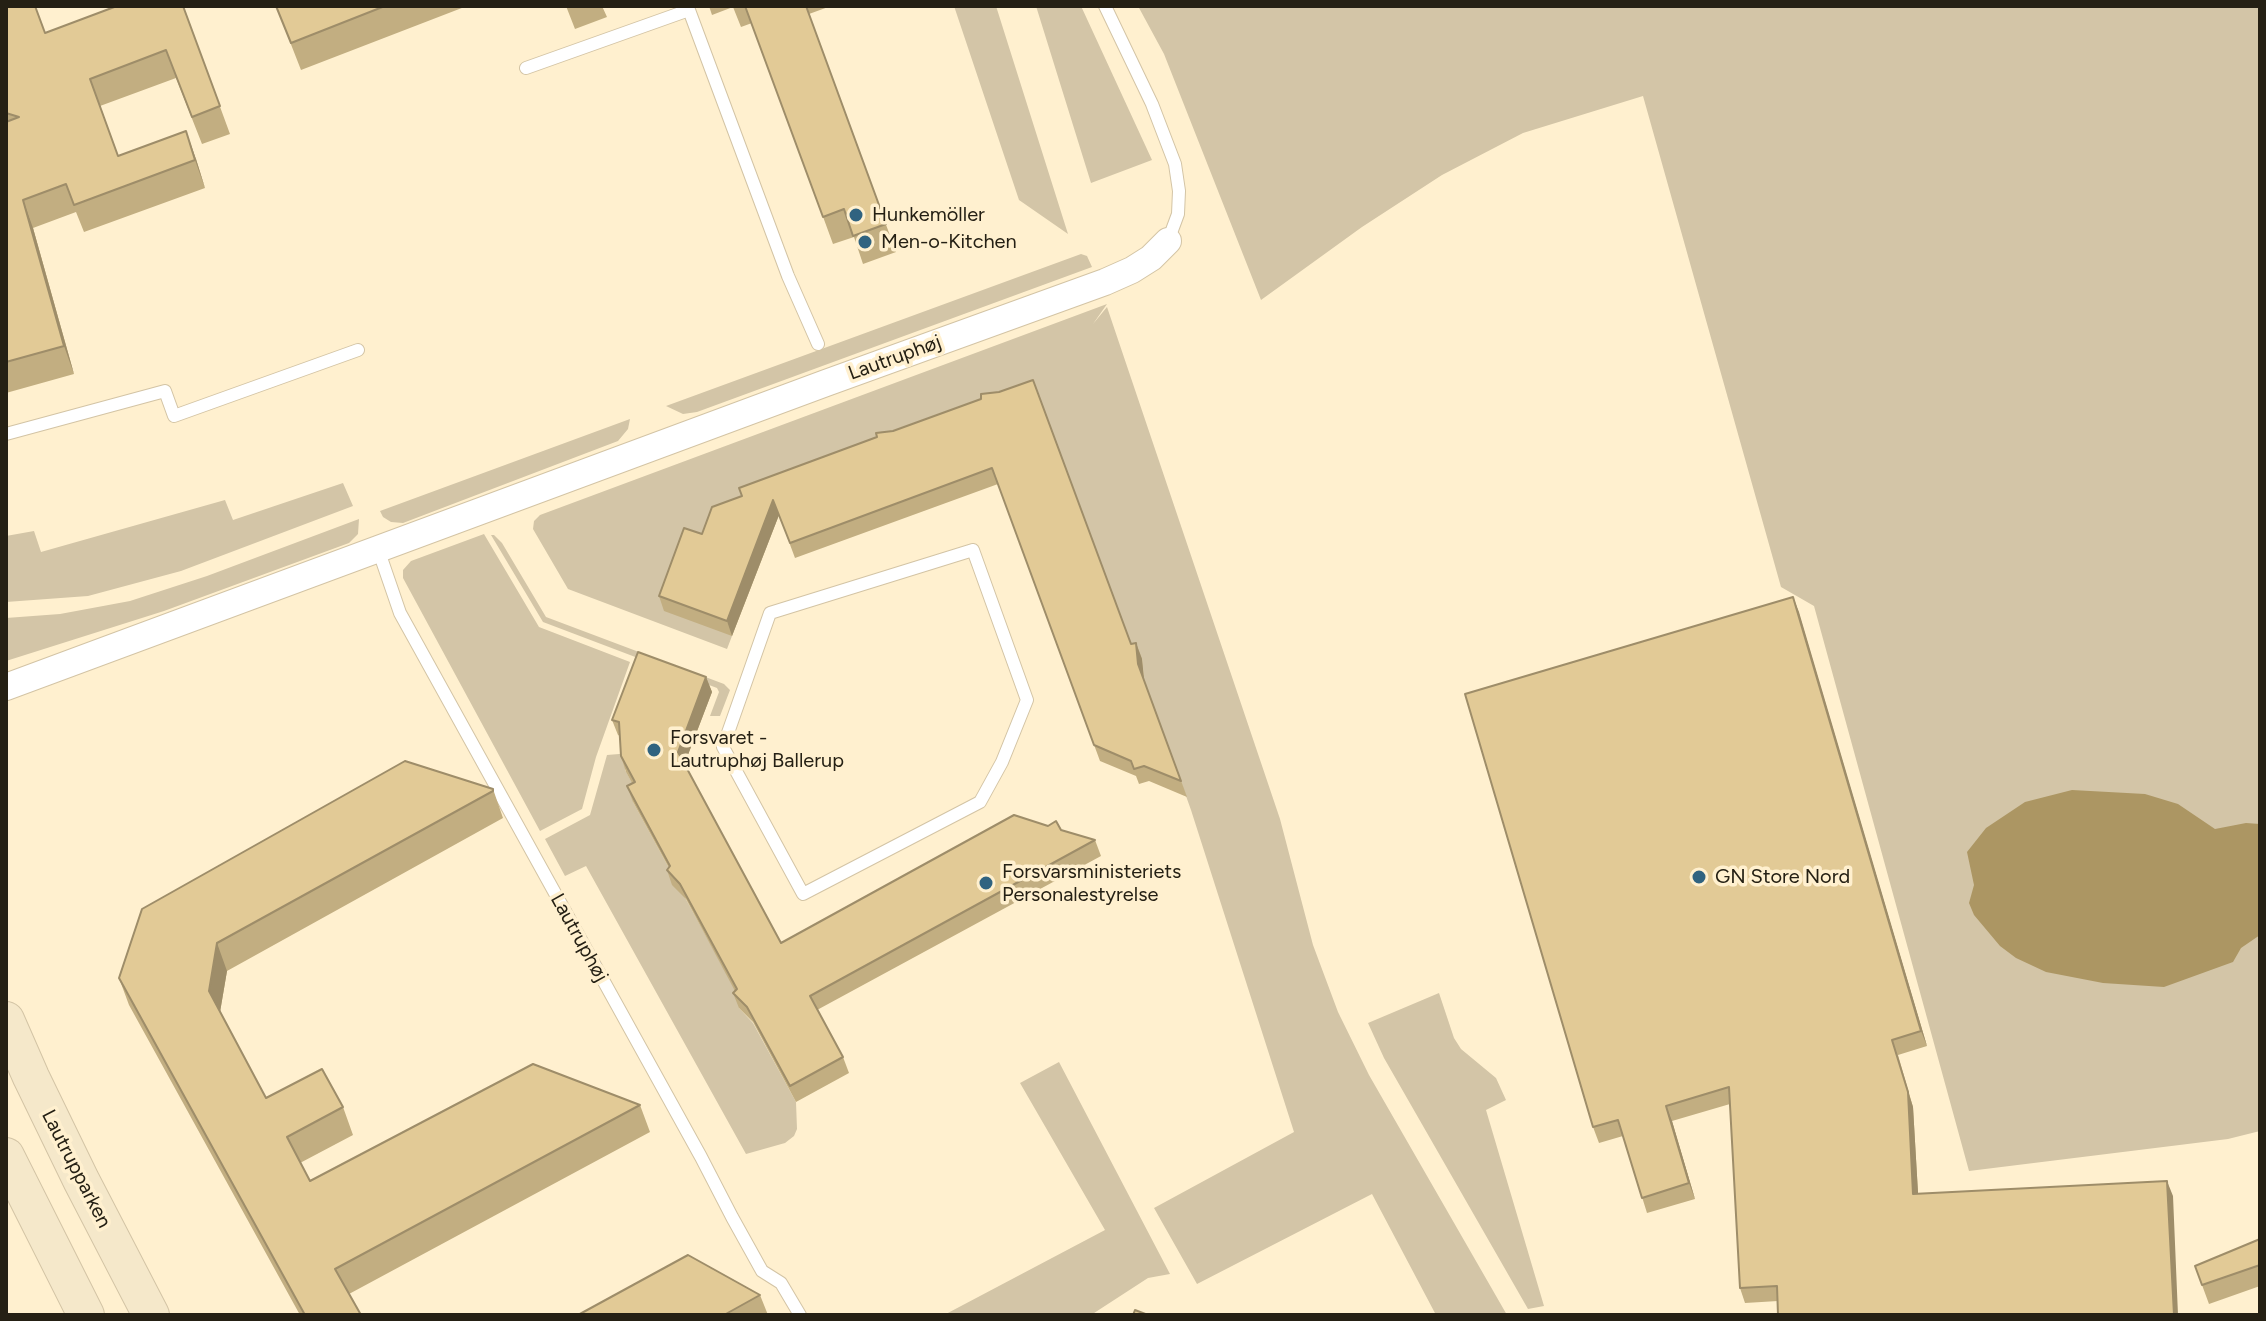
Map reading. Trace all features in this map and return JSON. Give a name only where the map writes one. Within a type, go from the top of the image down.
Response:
[{"type":"street","name":"Lautruphøj","points":[[6,687],[1105,282],[1151,258],[1168,241]]},
{"type":"street","name":"Lautrupparken","points":[[6,1020],[81,1180],[151,1315]]},
{"type":"street","points":[[6,1156],[86,1315]]},
{"type":"lane","name":"Lautruphøj","points":[[1105,6],[1152,104],[1175,164],[1178,214],[1168,241]]},
{"type":"lane","points":[[526,68],[689,10],[788,276],[818,344]]},
{"type":"lane","points":[[6,434],[165,391],[174,416],[358,350]]},
{"type":"lane","name":"Lautruphøj","points":[[378,549],[400,613],[732,1217],[762,1271],[781,1283],[800,1315]]},
{"type":"lane","points":[[973,550],[1027,700],[1002,762],[980,802],[803,894],[723,747],[770,613],[973,550]]},
{"type":"shaded area","points":[[954,6],[996,6],[1068,234],[1019,200]]},
{"type":"shaded area","points":[[1036,6],[1081,6],[1152,160],[1091,183]]},
{"type":"shaded area","points":[[1138,6],[2260,6],[2260,1131],[2228,1139],[1969,1171],[1814,606],[1781,587],[1643,96],[1523,133],[1442,175],[1362,227],[1261,300],[1164,54]]},
{"type":"shaded area","points":[[1081,254],[1087,256],[1092,267],[697,412],[683,414],[666,406]]},
{"type":"shaded area","points":[[1107,304],[1093,324],[1107,307],[1280,819],[1313,945],[1338,1012],[1369,1075],[1507,1315],[1436,1315],[1372,1194],[1197,1284],[1154,1208],[1294,1132],[1191,810],[1144,679],[1142,659],[1136,659],[1071,482],[1058,461],[745,503],[732,636],[727,649],[568,589],[533,529],[534,521],[540,515]]},
{"type":"shaded area","points":[[630,419],[628,429],[618,441],[403,523],[391,522],[380,511]]},
{"type":"shaded area","points":[[343,483],[353,506],[181,571],[88,596],[6,602],[6,536],[34,531],[41,552],[225,500],[233,520]]},
{"type":"shaded area","points":[[359,519],[358,534],[349,543],[164,611],[6,661],[6,618],[60,614],[130,601],[207,576]]},
{"type":"shaded area","points":[[484,534],[539,627],[630,662],[596,757],[582,809],[540,831],[403,578],[403,570],[411,561]]},
{"type":"shaded area","points":[[491,535],[502,543],[546,617],[724,684],[730,690],[720,716],[710,716],[719,692],[717,688],[543,622]]},
{"type":"shaded area","points":[[631,753],[625,770],[640,797],[633,802],[743,1004],[739,1008],[753,1023],[796,1102],[797,1129],[785,1143],[746,1154],[586,866],[565,876],[545,839],[590,815],[607,755]]},
{"type":"shaded area","points":[[2072,790],[2145,794],[2178,804],[2215,829],[2246,823],[2260,824],[2260,935],[2241,948],[2233,962],[2164,987],[2103,983],[2046,972],[2016,958],[2000,946],[1974,915],[1969,903],[1974,885],[1967,852],[1986,828],[2025,802]]},
{"type":"shaded area","points":[[1439,993],[1454,1038],[1461,1049],[1496,1078],[1506,1100],[1486,1110],[1544,1306],[1528,1309],[1384,1058],[1368,1023]]},
{"type":"shaded area","points":[[1059,1062],[1170,1274],[1148,1278],[1091,1315],[944,1315],[1105,1230],[1020,1083]]},
{"type":"building","points":[[6,6],[35,6],[45,33],[117,6],[183,6],[220,106],[192,117],[166,50],[90,79],[118,156],[186,131],[195,160],[74,205],[66,184],[23,200],[64,346],[6,362],[6,122],[19,117],[6,113]]},
{"type":"building","points":[[276,6],[385,6],[291,43]]},
{"type":"building","points":[[745,6],[806,6],[886,224],[853,236],[844,209],[823,217]]},
{"type":"building","points":[[1033,380],[1131,644],[1136,643],[1138,664],[1181,781],[1144,766],[1134,769],[1131,761],[1094,745],[992,468],[790,543],[773,500],[727,621],[659,596],[684,528],[702,534],[712,507],[742,496],[739,488],[877,437],[876,433],[893,431],[981,399],[981,394],[999,392]]},
{"type":"building","name":"GN Store Nord","points":[[1793,597],[1921,1031],[1892,1040],[1908,1092],[1913,1194],[2167,1181],[2174,1315],[1778,1315],[1777,1286],[1740,1288],[1729,1087],[1666,1106],[1689,1183],[1642,1198],[1618,1120],[1593,1127],[1465,694]]},
{"type":"building","name":"Forsvarsministeriets Personalestyrelse","points":[[638,652],[706,677],[678,752],[781,943],[1014,815],[1048,826],[1056,821],[1061,830],[1095,840],[810,996],[843,1057],[790,1086],[747,1007],[733,993],[737,989],[680,884],[667,870],[670,866],[627,786],[635,782],[621,756],[619,722],[612,720]]},
{"type":"building","points":[[405,761],[493,791],[217,943],[209,991],[266,1098],[322,1069],[343,1107],[287,1137],[310,1181],[533,1064],[640,1105],[335,1269],[361,1315],[305,1315],[119,978],[142,909]]},
{"type":"building","points":[[2260,1239],[2260,1265],[2202,1285],[2195,1266]]},
{"type":"building","points":[[688,1255],[760,1295],[724,1315],[578,1315]]},
{"type":"place","name":"Hunkemöller","points":[[856,215]]},
{"type":"place","name":"Men-o-Kitchen","points":[[865,242]]},
{"type":"place","name":"Forsvaret - Lautruphøj Ballerup","points":[[654,750]]},
{"type":"place","name":"GN Store Nord","points":[[1699,877]]},
{"type":"place","name":"Forsvarsministeriets Personalestyrelse","points":[[986,883]]}]
